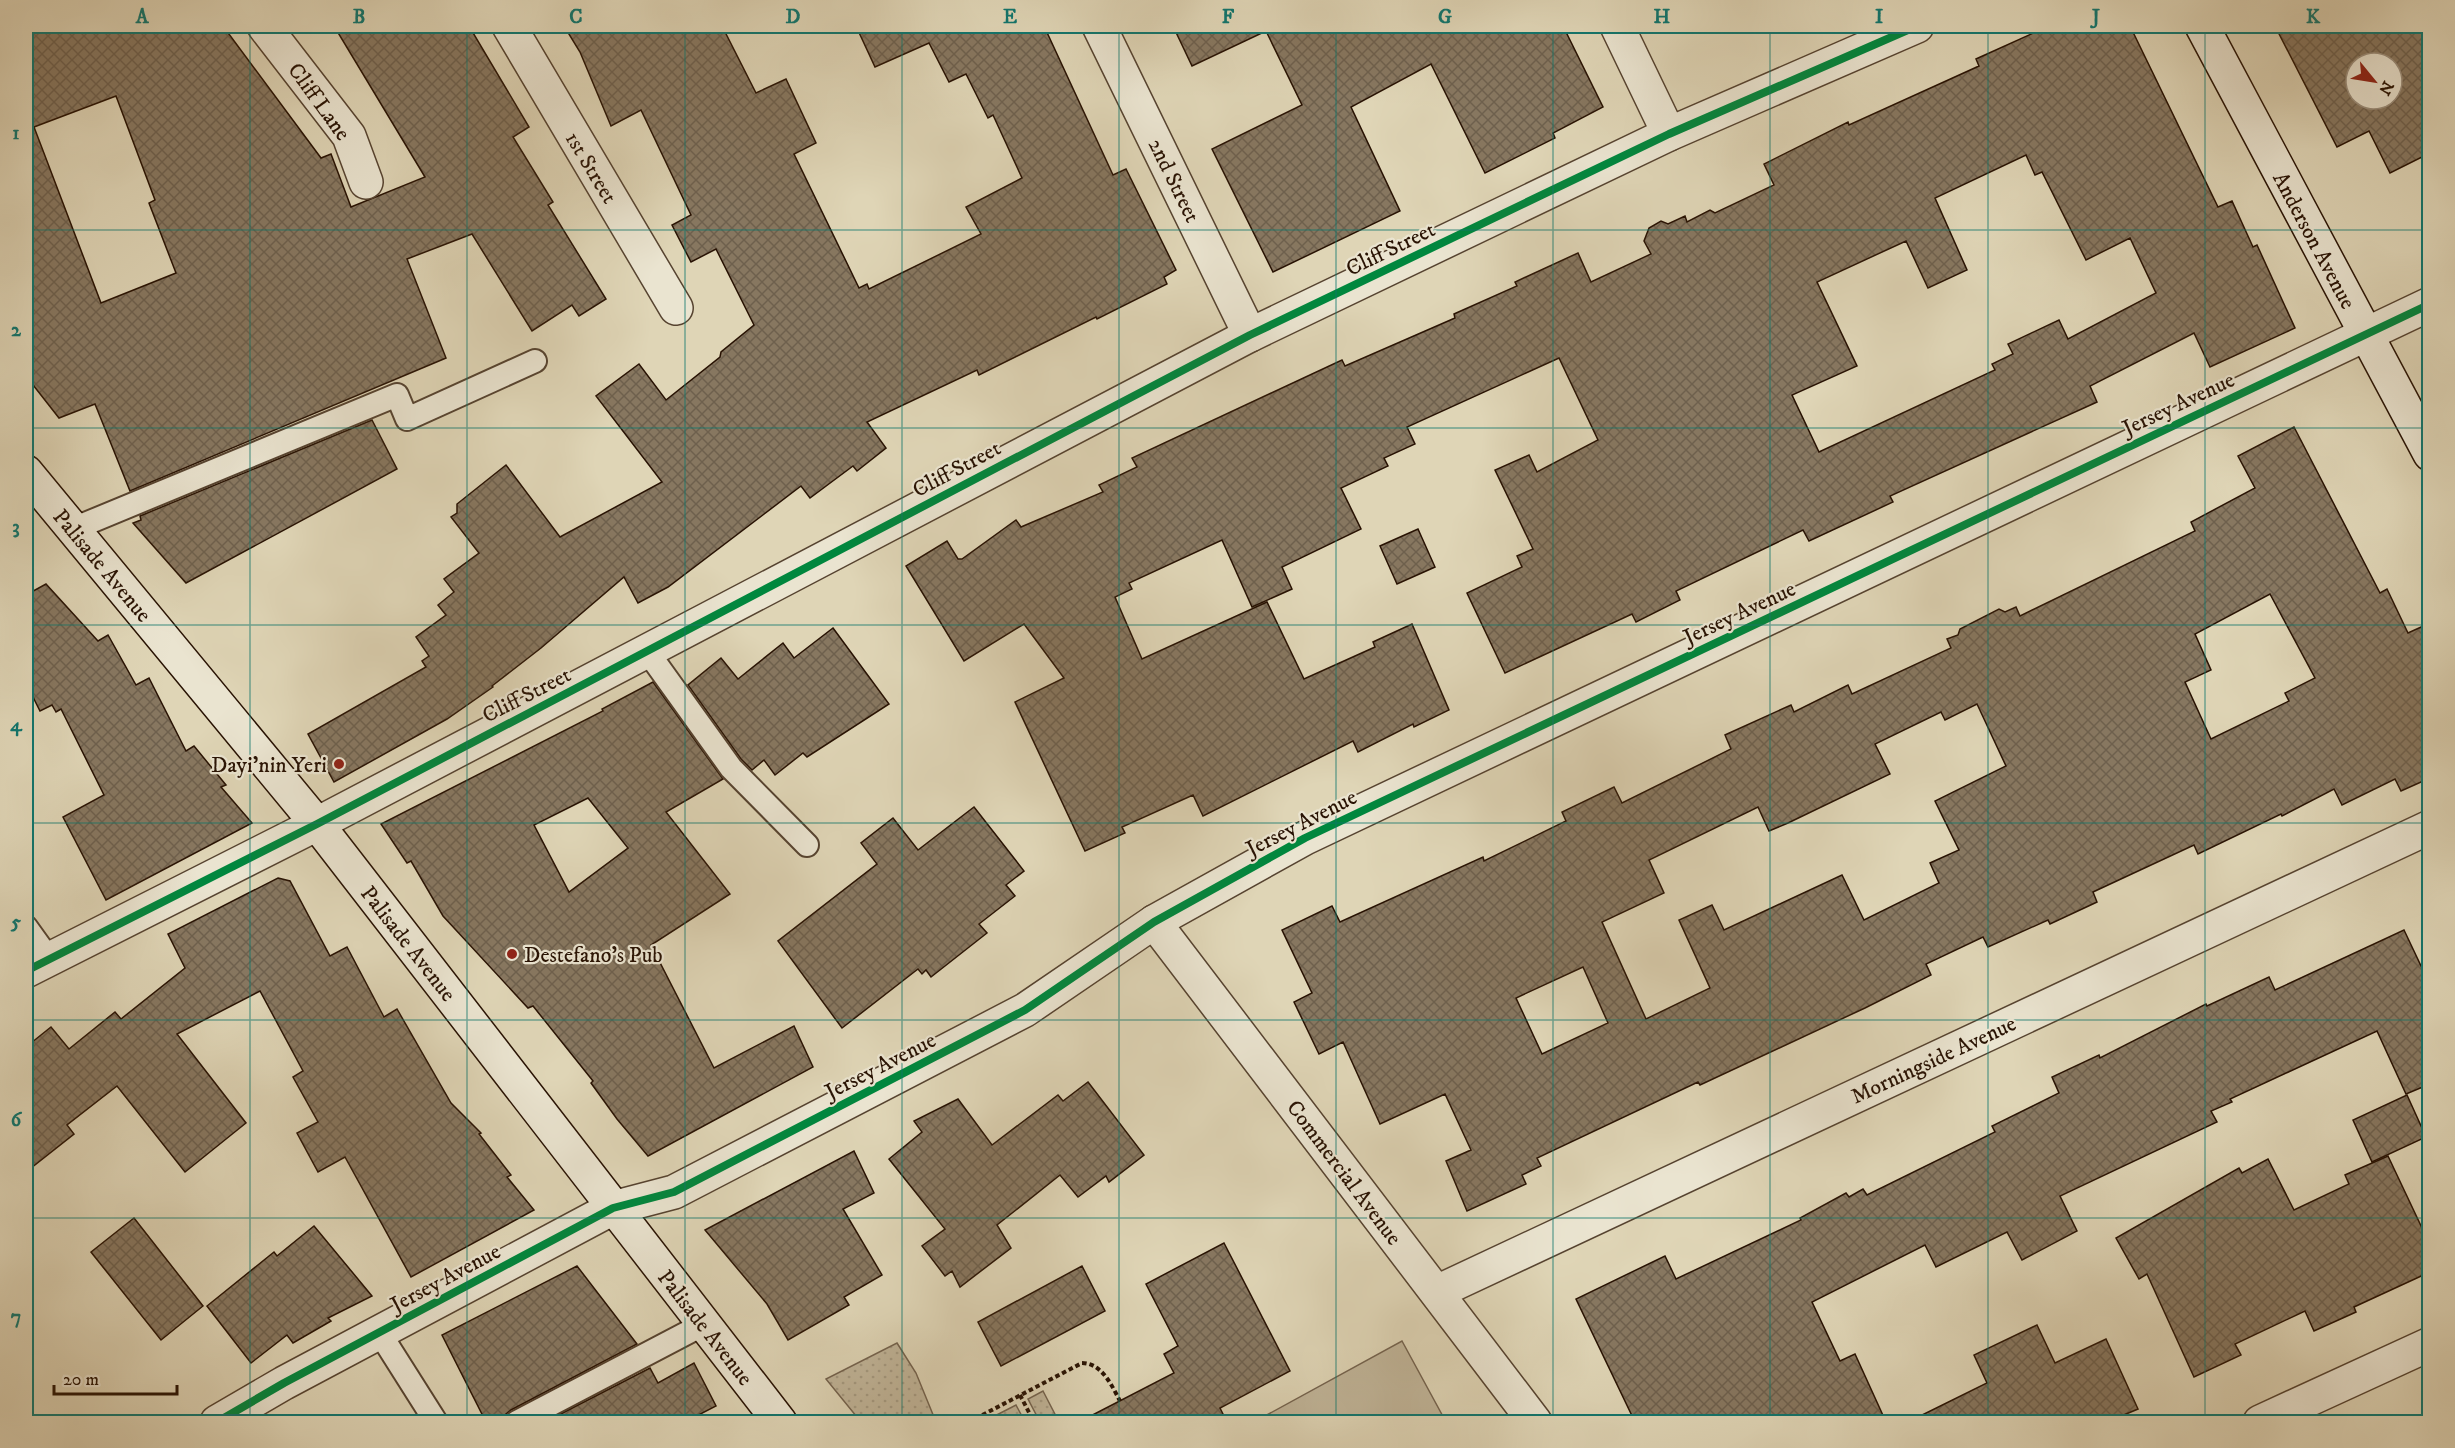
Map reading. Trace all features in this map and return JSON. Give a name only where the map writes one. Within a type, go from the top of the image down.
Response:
[{"type":"street","name":"Cliff Lane","points":[[264,26],[349,136],[366,182]]},
{"type":"street","name":"1st Street","points":[[509,26],[676,308]]},
{"type":"street","name":"2nd Street","points":[[1099,26],[1251,335]]},
{"type":"street","points":[[1617,26],[1669,134]]},
{"type":"street","name":"Cliff Street","points":[[37,965],[317,824],[1251,335],[1669,134],[1917,26]]},
{"type":"street","name":"Anderson Avenue","points":[[2202,26],[2430,454]]},
{"type":"street","name":"Jersey Avenue","points":[[217,1422],[284,1383],[614,1208],[674,1192],[1025,1010],[1154,922],[1305,838],[2430,304]]},
{"type":"street","name":"Palisade Avenue","points":[[26,472],[317,824],[780,1422]]},
{"type":"street","name":"Morningside Avenue","points":[[1437,1292],[2430,827]]},
{"type":"street","name":"Commercial Avenue","points":[[1154,922],[1535,1422]]},
{"type":"street","points":[[2260,1422],[2430,1344]]},
{"type":"lane","points":[[73,529],[397,394],[407,419],[535,361]]},
{"type":"lane","points":[[647,651],[731,768],[807,845]]},
{"type":"lane","points":[[26,927],[37,965]]},
{"type":"lane","points":[[517,1422],[704,1324]]},
{"type":"lane","points":[[379,1332],[436,1422]]},
{"type":"path","points":[[969,1422],[1076,1364],[1089,1363],[1110,1382],[1120,1401]]},
{"type":"path","points":[[1020,1395],[1034,1422]]},
{"type":"shaded area","points":[[1402,1341],[1446,1422],[1254,1422]]},
{"type":"shaded area","points":[[897,1343],[916,1373],[936,1422],[861,1422],[826,1379]]},
{"type":"shaded area","points":[[1043,1391],[1059,1422],[1040,1422],[1028,1399]]},
{"type":"shaded area","points":[[1016,1405],[1025,1422],[983,1422]]},
{"type":"building","points":[[26,26],[223,26],[321,158],[331,154],[351,207],[425,177],[334,26],[469,26],[529,127],[513,137],[553,202],[548,205],[606,299],[579,316],[572,305],[532,331],[472,234],[407,259],[446,358],[130,491],[95,404],[59,418],[26,376]],"holes":[[[116,96],[155,200],[149,203],[176,273],[101,303],[34,127]]]},
{"type":"building","points":[[564,26],[722,26],[756,93],[786,79],[816,143],[794,154],[859,288],[867,284],[869,289],[981,234],[966,207],[1022,178],[993,115],[988,118],[966,74],[949,82],[929,43],[875,67],[856,26],[1044,26],[1113,175],[1126,169],[1176,270],[1164,277],[1167,284],[1097,319],[1096,317],[979,375],[977,370],[867,422],[886,448],[857,471],[853,466],[810,498],[801,486],[668,587],[638,603],[624,577],[493,687],[447,719],[334,782],[308,734],[426,667],[422,661],[429,656],[416,637],[446,615],[438,605],[454,592],[444,579],[479,553],[451,517],[457,513],[457,504],[506,465],[560,537],[662,482],[596,396],[639,364],[666,400],[720,357],[721,352],[754,325],[716,249],[691,262],[672,225],[691,215],[641,110],[611,126],[580,52]]},
{"type":"building","points":[[1173,26],[1563,26],[1603,107],[1553,133],[1555,138],[1485,173],[1431,64],[1351,107],[1400,211],[1273,272],[1212,149],[1302,105],[1266,31],[1192,66]]},
{"type":"building","points":[[2049,26],[2130,26],[2218,207],[2232,201],[2253,247],[2257,245],[2295,328],[2210,367],[2194,333],[2090,386],[2097,402],[1890,496],[1893,502],[1809,541],[1803,530],[1676,591],[1680,600],[1636,622],[1632,614],[1505,673],[1467,593],[1522,567],[1517,556],[1533,549],[1495,470],[1529,455],[1537,472],[1598,440],[1559,358],[1407,427],[1415,444],[1384,458],[1388,466],[1341,488],[1361,529],[1282,567],[1292,589],[1252,607],[1222,540],[1129,583],[1132,589],[1115,597],[1142,659],[1267,602],[1304,679],[1375,647],[1373,642],[1412,624],[1449,710],[1414,727],[1413,724],[1358,752],[1353,741],[1203,816],[1193,795],[1122,827],[1125,833],[1085,851],[1015,702],[1064,678],[1024,624],[964,661],[906,566],[947,541],[958,559],[962,559],[1016,520],[1021,527],[1103,492],[1099,485],[1137,467],[1132,458],[1342,360],[1345,366],[1455,318],[1454,314],[1517,286],[1515,282],[1578,253],[1591,282],[1651,254],[1644,241],[1649,228],[1661,221],[1668,224],[1685,216],[1687,222],[1710,210],[1715,213],[1774,185],[1764,164],[1848,122],[1849,125],[1979,66],[1976,59]],"holes":[[[2026,155],[2035,175],[2042,172],[2086,260],[2130,238],[2156,293],[2068,339],[2059,320],[2008,344],[2013,354],[1992,364],[1995,370],[1819,452],[1792,395],[1857,366],[1817,282],[1906,241],[1928,288],[1967,270],[1935,198]]]},
{"type":"building","points":[[2275,26],[2430,26],[2430,153],[2390,173],[2369,131],[2337,147]]},
{"type":"building","points":[[372,420],[397,469],[186,583],[133,523],[141,520],[140,516]]},
{"type":"building","points":[[2294,427],[2380,593],[2387,589],[2408,633],[2430,623],[2430,778],[2401,791],[2395,779],[2342,805],[2334,789],[2282,816],[2281,814],[2198,854],[2194,845],[2093,892],[2097,902],[2050,924],[2048,920],[1988,947],[1983,937],[1926,964],[1931,975],[1865,1008],[1700,1085],[1698,1082],[1537,1158],[1541,1166],[1522,1175],[1526,1184],[1467,1211],[1446,1161],[1471,1150],[1445,1094],[1380,1124],[1343,1042],[1319,1054],[1294,1002],[1312,993],[1282,930],[1332,906],[1340,922],[1483,857],[1484,861],[1566,821],[1562,812],[1614,787],[1622,803],[1731,749],[1725,735],[1791,705],[1794,712],[1848,685],[1852,694],[1951,648],[1947,639],[1958,635],[1960,629],[1999,609],[2005,612],[2016,607],[2020,616],[2195,531],[2191,522],[2255,488],[2238,456]],"holes":[[[2270,594],[2315,678],[2285,693],[2289,701],[2211,739],[2185,682],[2211,670],[2195,634]],[[1977,704],[2006,766],[1935,801],[1959,850],[1930,863],[1939,883],[1864,920],[1842,875],[1724,930],[1712,905],[1679,920],[1710,988],[1646,1019],[1602,922],[1664,893],[1649,860],[1758,807],[1769,831],[1788,823],[1890,774],[1875,744],[1941,712],[1945,720]],[[1583,967],[1608,1023],[1542,1054],[1516,998]]]},
{"type":"building","points":[[1418,529],[1435,567],[1397,584],[1380,546]]},
{"type":"building","points":[[46,584],[98,641],[108,635],[136,685],[149,678],[186,751],[194,746],[226,785],[221,787],[252,823],[106,900],[63,817],[104,795],[61,709],[56,712],[52,705],[40,711],[26,683],[26,595]]},
{"type":"building","points":[[833,628],[889,704],[807,757],[803,753],[775,775],[764,760],[752,770],[741,759],[688,685],[721,658],[738,679],[783,643],[794,658]]},
{"type":"building","points":[[653,682],[723,779],[666,812],[730,894],[651,945],[714,1068],[794,1026],[813,1067],[648,1156],[617,1119],[591,1083],[593,1081],[533,1006],[528,1008],[443,916],[411,861],[407,863],[381,824],[603,711],[602,709]],"holes":[[[588,798],[628,848],[569,892],[534,825]]]},
{"type":"building","points":[[974,807],[1024,871],[1006,885],[1015,896],[979,924],[987,933],[931,977],[926,970],[922,974],[918,969],[842,1028],[778,941],[877,864],[861,843],[893,818],[918,850]]},
{"type":"building","points":[[278,878],[290,881],[330,956],[347,947],[384,1017],[397,1009],[451,1103],[481,1133],[479,1134],[511,1175],[507,1177],[534,1210],[411,1277],[345,1157],[318,1172],[297,1133],[318,1122],[293,1077],[303,1071],[260,991],[177,1034],[246,1123],[185,1172],[117,1086],[67,1125],[74,1134],[26,1172],[26,1047],[51,1027],[69,1049],[115,1012],[121,1019],[185,968],[168,934]]},
{"type":"building","points":[[2404,930],[2430,985],[2430,1084],[2406,1094],[2377,1031],[2230,1099],[2232,1102],[2211,1111],[2217,1122],[2060,1196],[2077,1231],[2022,1260],[2007,1232],[1936,1267],[1925,1245],[1812,1302],[1840,1361],[1855,1354],[1886,1422],[1635,1422],[1576,1299],[1665,1256],[1676,1279],[1801,1220],[1800,1218],[1846,1193],[1849,1197],[1863,1189],[1867,1195],[1995,1132],[1992,1126],[2059,1093],[2052,1077],[2099,1055],[2100,1058],[2206,1004],[2207,1006],[2269,977],[2275,990]]},
{"type":"building","points":[[1088,1082],[1144,1155],[1109,1182],[1106,1176],[1078,1197],[1060,1175],[997,1225],[1011,1248],[960,1287],[952,1271],[945,1276],[922,1246],[945,1229],[889,1159],[922,1132],[914,1121],[958,1099],[992,1145],[1058,1095],[1063,1101]]},
{"type":"building","points":[[2407,1095],[2426,1137],[2372,1162],[2353,1120]]},
{"type":"building","points":[[854,1151],[874,1193],[843,1209],[882,1275],[844,1297],[849,1305],[788,1340],[767,1304],[705,1230]]},
{"type":"building","points":[[2388,1156],[2430,1245],[2430,1272],[2354,1307],[2356,1312],[2314,1331],[2305,1311],[2235,1344],[2241,1355],[2194,1377],[2147,1274],[2139,1279],[2116,1238],[2239,1168],[2242,1173],[2268,1159],[2294,1210],[2349,1184],[2345,1175]]},
{"type":"building","points":[[134,1218],[203,1306],[161,1340],[91,1252]]},
{"type":"building","points":[[314,1226],[372,1296],[328,1318],[331,1321],[293,1343],[287,1335],[251,1363],[207,1306],[274,1252],[277,1256]]},
{"type":"building","points":[[1224,1243],[1290,1371],[1220,1408],[1227,1422],[1079,1422],[1174,1373],[1164,1354],[1178,1346],[1146,1284]]},
{"type":"building","points":[[577,1266],[637,1344],[511,1410],[505,1415],[504,1422],[486,1422],[442,1335]]},
{"type":"building","points":[[1082,1266],[1105,1311],[1001,1366],[978,1322]]},
{"type":"building","points":[[2037,1325],[2055,1363],[2106,1339],[2138,1409],[2107,1422],[1908,1422],[1987,1383],[1974,1355]]},
{"type":"building","points":[[694,1363],[716,1406],[685,1422],[545,1422],[650,1368],[658,1383]]},
{"type":"cycle path","points":[[26,971],[317,824],[1250,335],[1669,134],[1917,26]]},
{"type":"cycle path","points":[[217,1422],[284,1383],[613,1208],[674,1192],[1025,1010],[1154,922],[1305,838],[2430,304]]},
{"type":"place","name":"Dayi’nin Yeri","points":[[339,764]]},
{"type":"place","name":"Destefano's Pub","points":[[512,954]]}]
